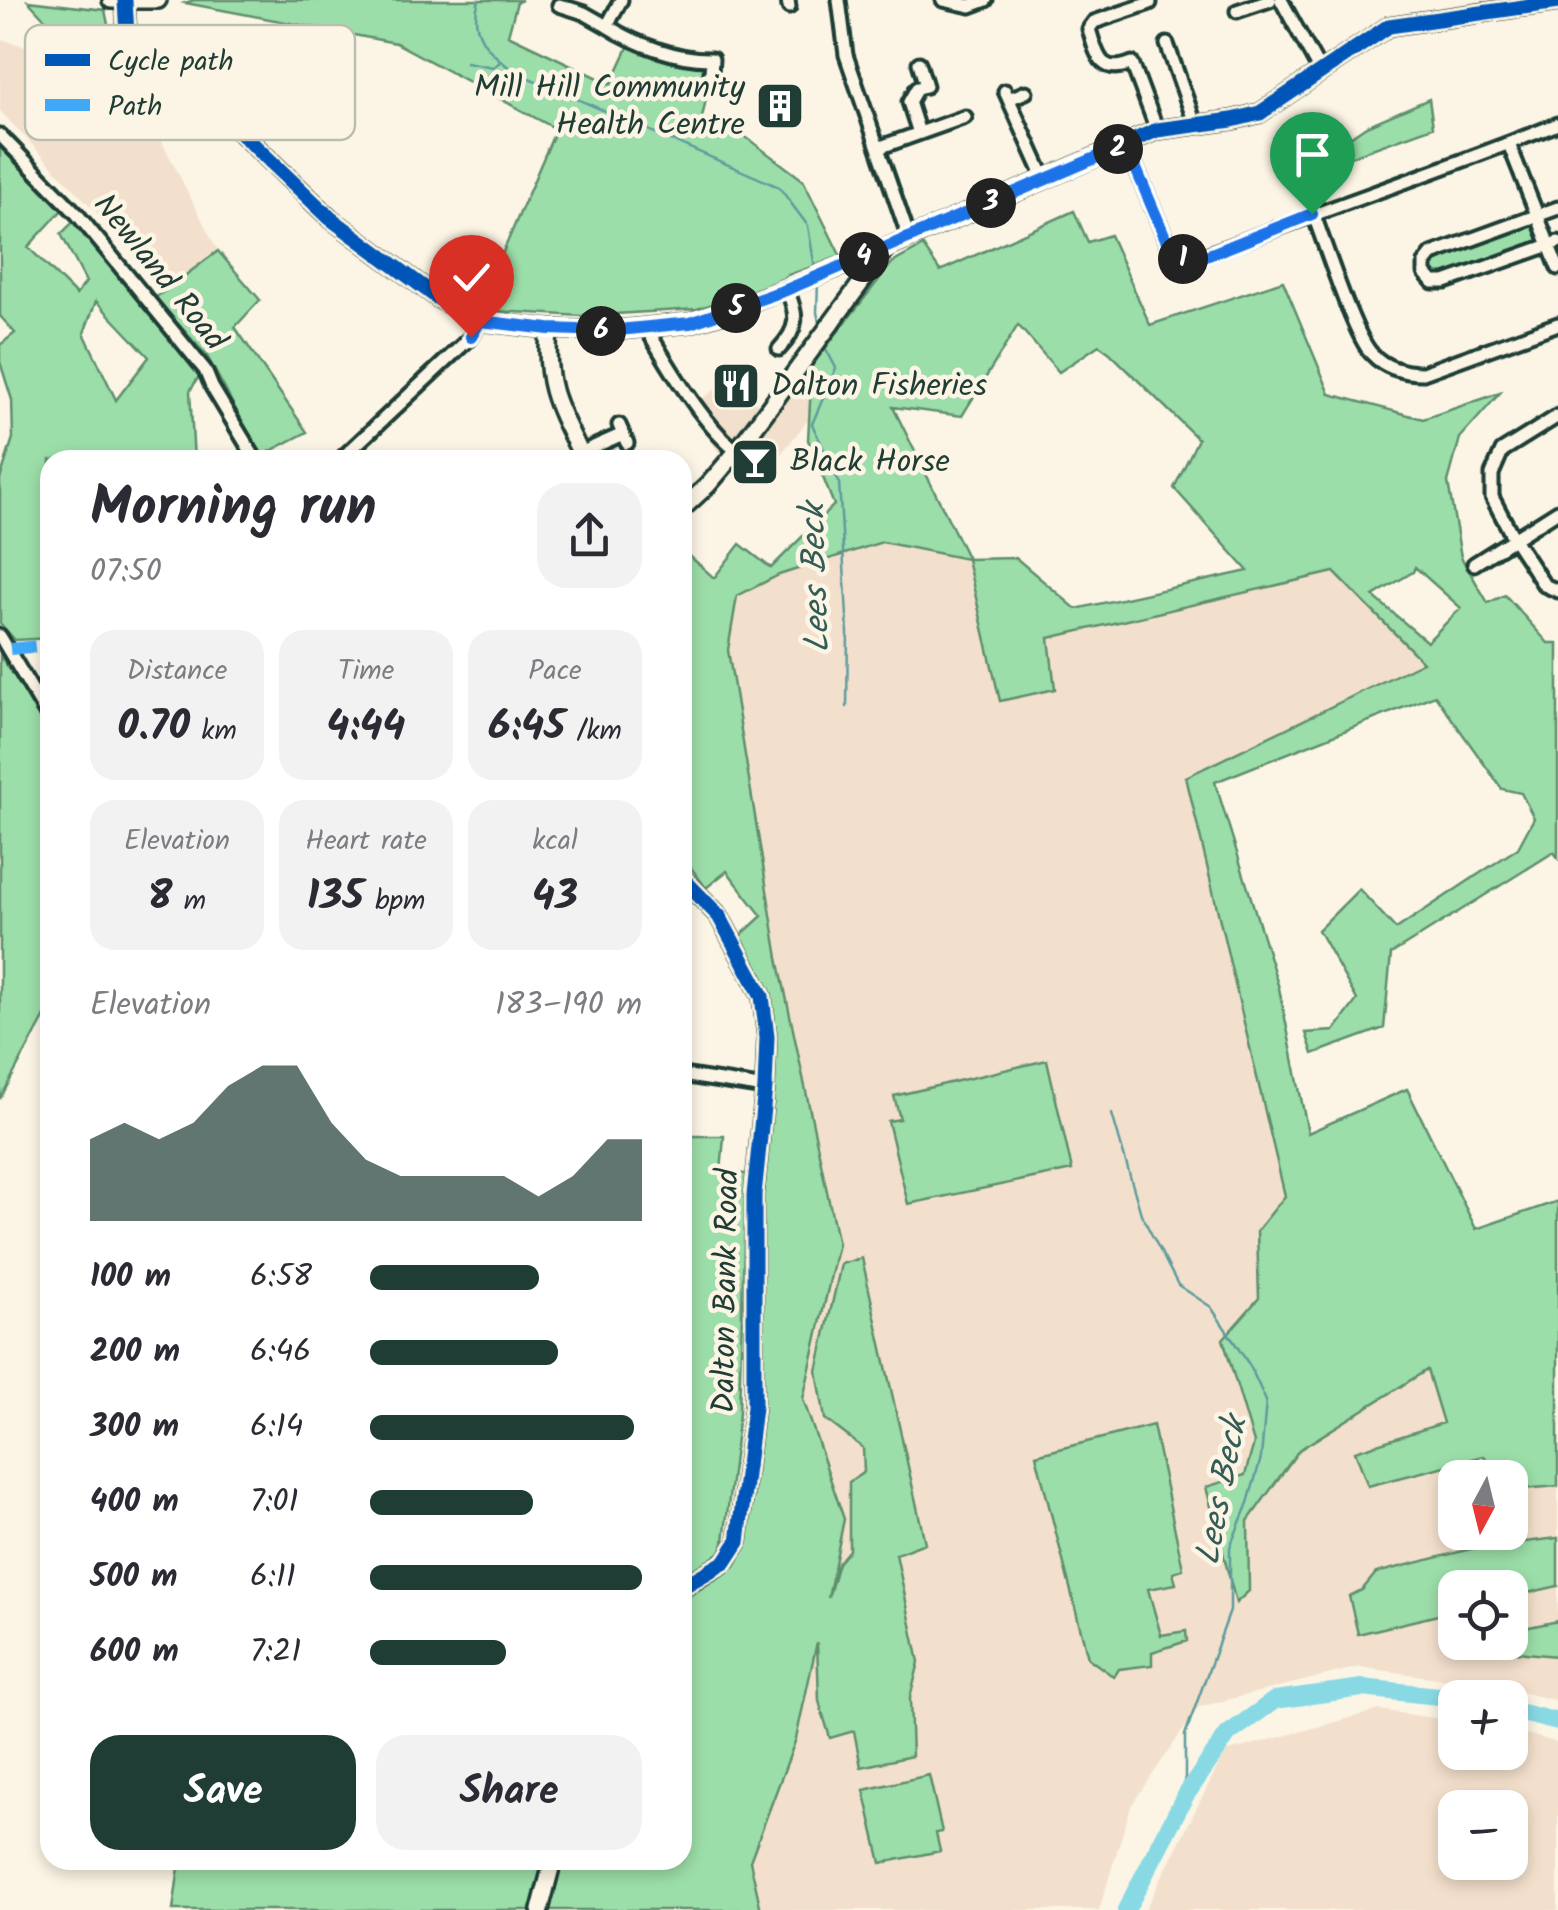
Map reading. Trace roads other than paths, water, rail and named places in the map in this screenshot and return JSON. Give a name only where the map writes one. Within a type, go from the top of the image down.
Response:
[{"type":"street","points":[[112,0],[158,0]]},
{"type":"street","points":[[607,26],[620,0]]},
{"type":"street","points":[[839,0],[846,56],[910,238]]},
{"type":"street","points":[[942,0],[970,6],[986,0]]},
{"type":"street","points":[[1281,0],[1320,71]]},
{"type":"street","points":[[247,140],[330,218],[438,298],[480,321],[549,329],[648,329],[690,323],[786,290],[1157,130],[1260,113],[1389,26],[1558,2]]},
{"type":"street","points":[[1150,3],[1097,14],[1090,29],[1099,58],[1108,67],[1132,63],[1157,130]]},
{"type":"street","points":[[1237,10],[1264,5]]},
{"type":"street","points":[[559,6],[584,13],[625,37],[668,52],[712,59],[711,73]]},
{"type":"street","points":[[1168,44],[1195,123]]},
{"type":"street","points":[[919,63],[926,86],[918,88],[909,102],[919,133]]},
{"type":"street","points":[[1026,92],[1007,95],[1045,180]]},
{"type":"street","points":[[878,148],[964,117]]},
{"type":"street","points":[[1126,145],[1170,249],[1179,258],[1196,260],[1558,124]]},
{"type":"street","name":"Newland Road","points":[[0,135],[77,214],[205,370],[250,450]]},
{"type":"street","points":[[1509,144],[1536,215],[1554,243],[1558,268]]},
{"type":"street","points":[[1554,243],[1446,282],[1432,282],[1425,273],[1425,263],[1432,254],[1558,208]]},
{"type":"street","points":[[1312,214],[1366,348],[1387,366],[1404,373],[1423,373],[1558,324]]},
{"type":"street","points":[[692,500],[737,450],[887,248]]},
{"type":"street","points":[[836,268],[854,296]]},
{"type":"street","points":[[780,349],[796,324],[796,309],[786,290]]},
{"type":"street","points":[[351,450],[471,337],[480,321]]},
{"type":"street","points":[[549,329],[551,392],[579,450]]},
{"type":"street","points":[[648,329],[666,362],[723,441],[737,450]]},
{"type":"street","points":[[1558,416],[1502,450],[1492,474],[1492,497],[1514,539],[1544,585],[1558,591]]},
{"type":"street","points":[[593,450],[623,434]]},
{"type":"street","points":[[1474,564],[1558,512]]},
{"type":"street","points":[[0,636],[40,703]]},
{"type":"street","name":"Dalton Bank Road","points":[[692,888],[719,916],[762,996],[767,1038],[766,1088],[754,1196],[754,1407],[738,1542],[725,1562],[692,1582]]},
{"type":"street","points":[[692,1077],[766,1088]]},
{"type":"street","points":[[540,1910],[550,1870]]},
{"type":"waterway","name":"Lees Beck","points":[[479,0],[476,23],[483,41],[513,71],[779,187],[808,226],[815,268]]},
{"type":"waterway","points":[[466,62],[493,67],[500,62]]},
{"type":"waterway","name":"Lees Beck","points":[[818,281],[820,328]]},
{"type":"waterway","name":"Lees Beck","points":[[824,345],[836,368],[812,424],[839,482],[848,633],[847,707]]},
{"type":"waterway","name":"Lees Beck","points":[[1112,1114],[1141,1214],[1178,1285],[1211,1307],[1250,1366],[1266,1401],[1261,1458],[1230,1547],[1230,1611],[1185,1735],[1185,1796]]},
{"type":"waterway","points":[[1126,1910],[1185,1796],[1228,1734],[1275,1700],[1362,1688],[1438,1696]]},
{"type":"waterway","points":[[1528,1714],[1558,1722]]},
{"type":"place","name":"Mill Hill Community Health Centre","points":[[780,106]]},
{"type":"place","name":"Dalton Fisheries","points":[[736,386]]},
{"type":"place","name":"Black Horse","points":[[755,462]]}]
